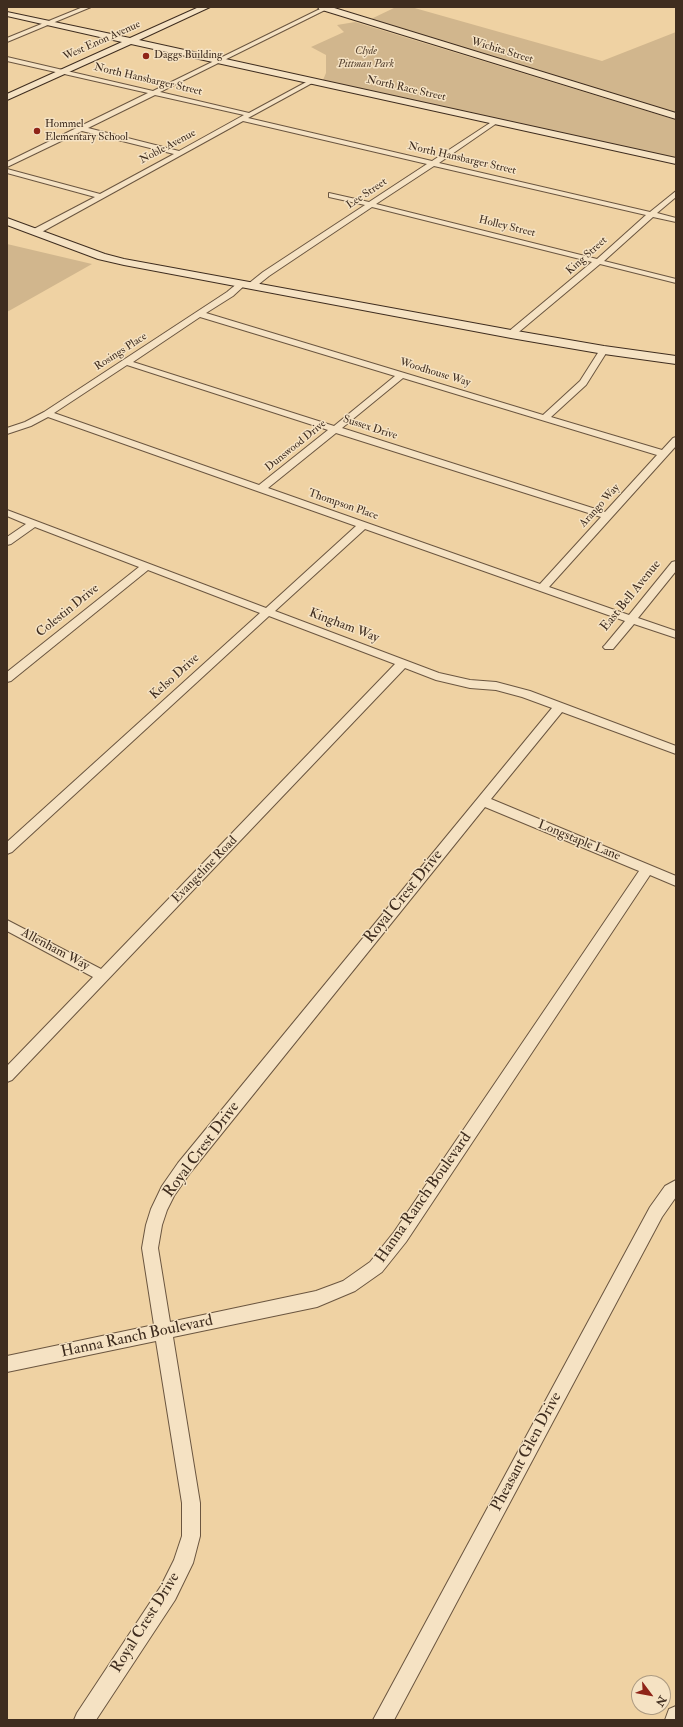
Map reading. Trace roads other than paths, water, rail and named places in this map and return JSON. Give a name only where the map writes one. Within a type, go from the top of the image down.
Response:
[{"type":"street","points":[[7,40],[88,7]]},
{"type":"street","name":"West Enon Avenue","points":[[7,97],[131,41],[201,7]]},
{"type":"street","points":[[7,165],[325,7]]},
{"type":"street","name":"Wichita Street","points":[[325,7],[676,116]]},
{"type":"street","name":"North Race Street","points":[[7,14],[676,161]]},
{"type":"street","name":"North Hansbarger Street","points":[[7,59],[251,115]]},
{"type":"street","name":"Noble Avenue","points":[[35,232],[312,81]]},
{"type":"street","name":"North Hansbarger Street","points":[[243,119],[676,220]]},
{"type":"street","name":"Lee Street","points":[[246,285],[266,274],[495,122]]},
{"type":"street","points":[[80,128],[180,153]]},
{"type":"street","points":[[7,171],[100,196]]},
{"type":"street","name":"King Street","points":[[511,334],[567,289],[676,193]]},
{"type":"street","name":"Holley Street","points":[[332,194],[676,281]]},
{"type":"street","points":[[7,221],[102,257],[511,334],[604,350],[676,360]]},
{"type":"street","name":"Rosings Place","points":[[7,431],[28,424],[46,414],[246,285]]},
{"type":"street","name":"Woodhouse Way","points":[[199,314],[664,454]]},
{"type":"street","points":[[545,418],[586,380],[604,350]]},
{"type":"street","name":"Sussex Drive","points":[[125,362],[607,516]]},
{"type":"street","name":"Dunswood Drive","points":[[261,489],[402,375]]},
{"type":"street","name":"Thompson Place","points":[[46,414],[676,635]]},
{"type":"street","name":"Arango Way","points":[[542,588],[676,440]]},
{"type":"street","name":"Kingham Way","points":[[7,513],[403,663],[454,681],[511,689],[676,750]]},
{"type":"street","points":[[7,542],[34,523]]},
{"type":"street","name":"Kelso Drive","points":[[7,849],[363,525]]},
{"type":"street","name":"East Bell Avenue","points":[[609,646],[676,564]]},
{"type":"street","name":"Colestin Drive","points":[[7,678],[147,566]]},
{"type":"street","name":"Evangeline Road","points":[[7,1076],[403,663]]},
{"type":"street","name":"Royal Crest Drive","points":[[84,1720],[168,1593],[183,1563],[192,1536],[191,1502],[150,1248],[154,1225],[159,1209],[168,1191],[184,1168],[560,706]]},
{"type":"street","name":"Longstaple Lane","points":[[482,801],[676,881]]},
{"type":"street","name":"Hanna Ranch Boulevard","points":[[7,1364],[164,1332],[317,1298],[349,1286],[376,1267],[400,1238],[647,869]]},
{"type":"street","name":"Allenham Way","points":[[7,925],[103,976]]},
{"type":"street","name":"Pheasant Glen Drive","points":[[383,1720],[656,1212],[671,1191],[676,1187]]},
{"type":"street","points":[[674,1720],[676,1716]]},
{"type":"place","name":"Daggs Building","points":[[146,56]]},
{"type":"place","name":"Hommel Elementary School","points":[[37,131]]},
{"type":"park label","name":"Clyde Pittman Park","points":[[366,58]]}]
